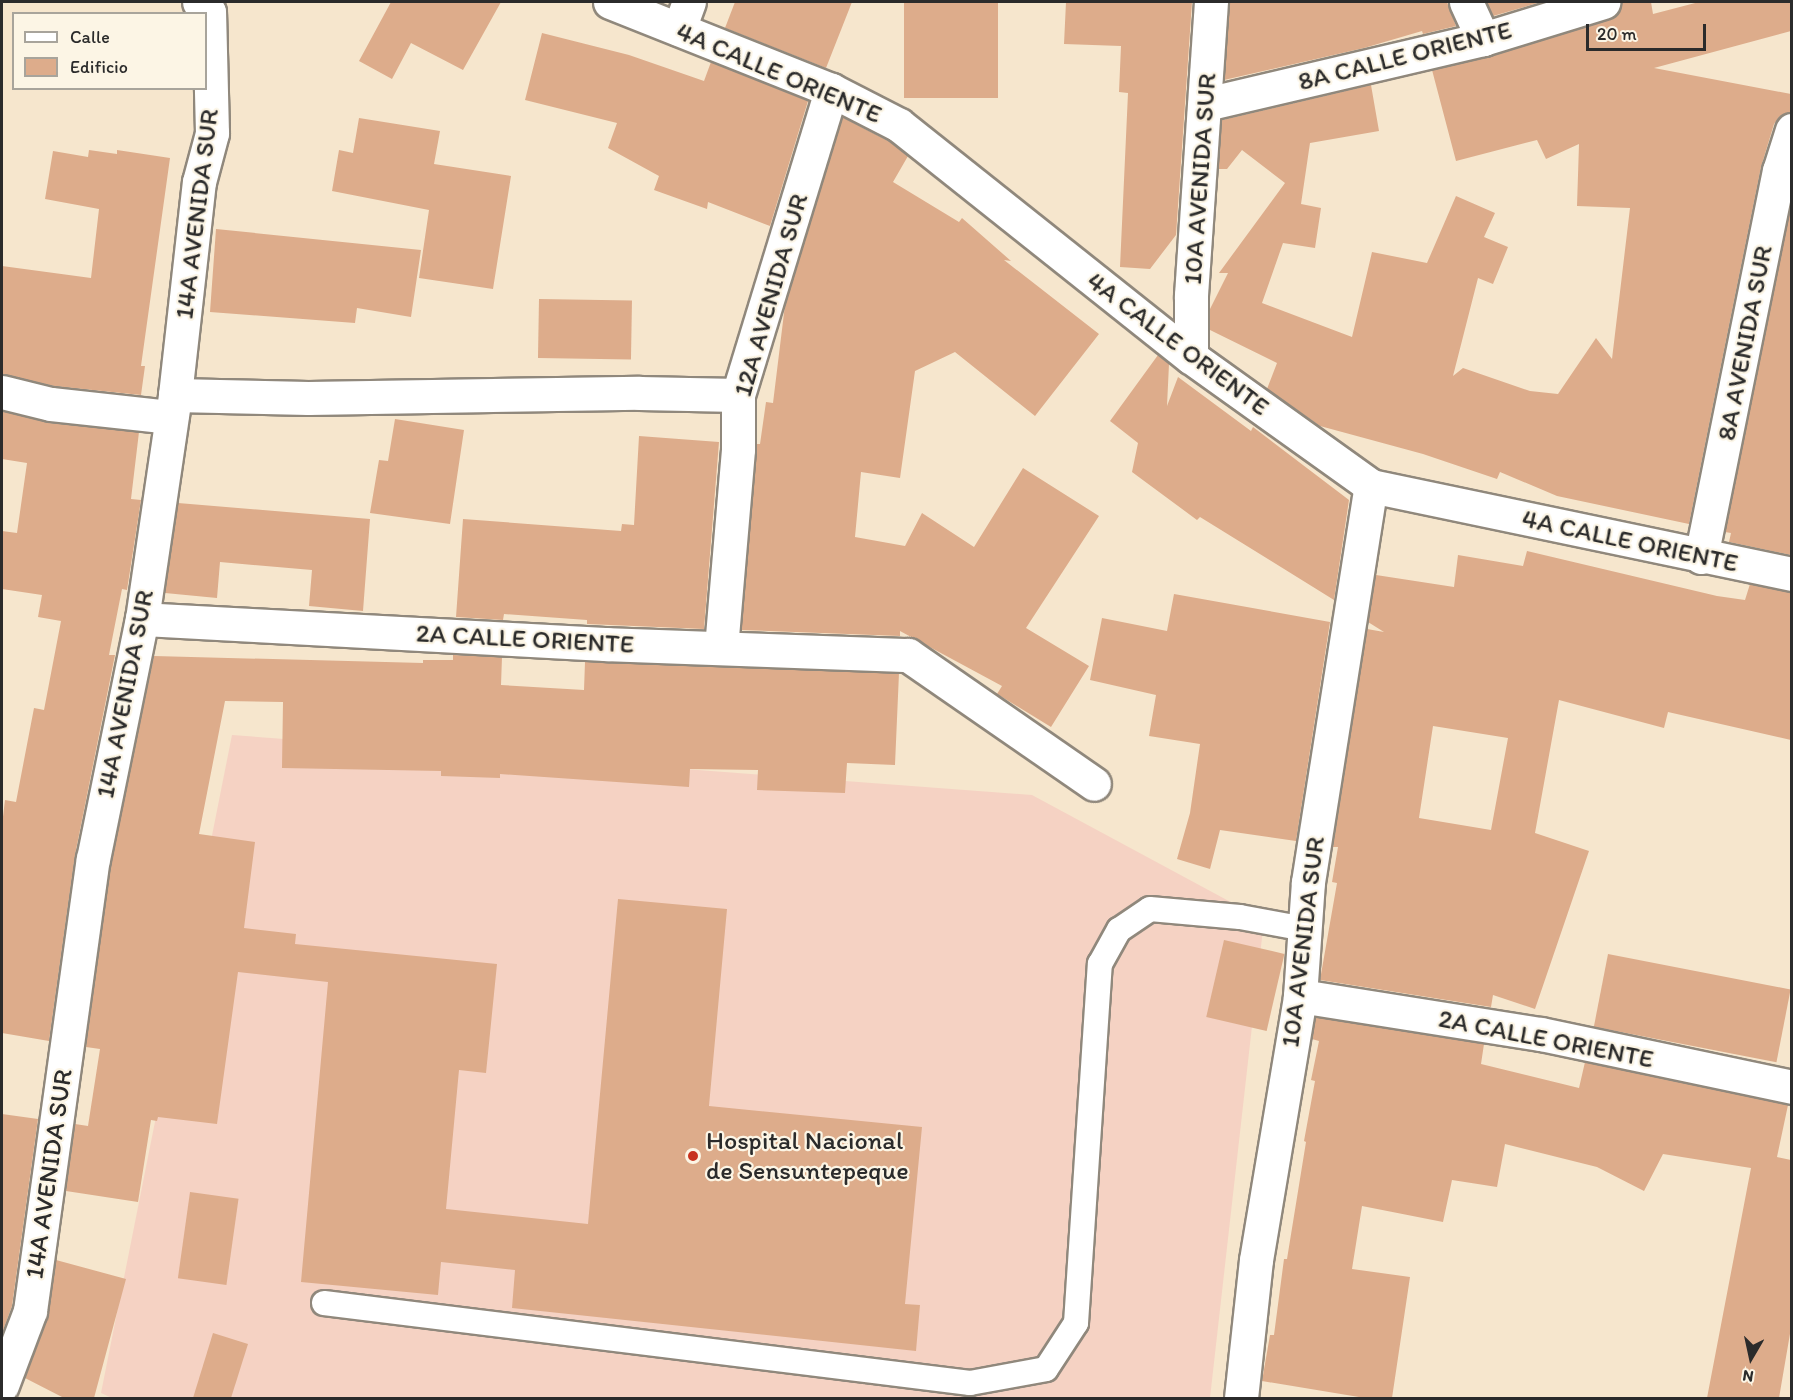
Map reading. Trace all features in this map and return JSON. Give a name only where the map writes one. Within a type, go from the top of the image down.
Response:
[{"type":"street","name":"14A AVENIDA SUR","points":[[2,1385],[30,1311],[93,859],[142,619],[173,406],[199,182],[212,133],[209,12],[199,2]]},
{"type":"street","name":"4A CALLE ORIENTE","points":[[610,2],[684,15],[899,125],[1191,357],[1371,486],[1701,557],[1791,574]]},
{"type":"street","name":"10A AVENIDA SUR","points":[[1191,357],[1191,295],[1206,104],[1211,2]]},
{"type":"street","points":[[1466,2],[1483,39]]},
{"type":"street","name":"8A CALLE ORIENTE","points":[[1206,104],[1483,39],[1603,2]]},
{"type":"street","name":"12A AVENIDA SUR","points":[[721,648],[738,449],[738,396],[831,90]]},
{"type":"street","name":"8A AVENIDA SUR","points":[[1701,557],[1785,173],[1791,130]]},
{"type":"street","points":[[2,392],[51,404],[173,406],[308,398],[639,393],[738,396]]},
{"type":"street","name":"10A AVENIDA SUR","points":[[1241,1398],[1256,1260],[1300,996],[1308,882],[1371,486]]},
{"type":"street","name":"2A CALLE ORIENTE","points":[[142,619],[908,655],[1094,784]]},
{"type":"street","name":"2A CALLE ORIENTE","points":[[1300,996],[1541,1034],[1791,1088]]},
{"type":"lane","points":[[324,1303],[970,1383],[1046,1369],[1076,1323],[1100,964],[1119,930],[1150,909],[1240,917],[1305,929]]},
{"type":"shaded area","name":"Hospital Nacional de Sensuntepeque","points":[[232,735],[1032,795],[1264,920],[1210,1398],[112,1398],[101,1393]]},
{"type":"building","points":[[391,2],[501,2],[463,70],[411,43],[392,79],[359,61]]},
{"type":"building","points":[[735,2],[852,2],[826,68],[725,28]]},
{"type":"building","points":[[904,2],[998,2],[998,98],[904,98]]},
{"type":"building","points":[[1066,2],[1192,2],[1176,235],[1150,269],[1120,267],[1128,93],[1119,92],[1121,46],[1064,44]]},
{"type":"building","points":[[1229,2],[1447,2],[1456,26],[1423,34],[1422,31],[1364,48],[1224,80]]},
{"type":"building","points":[[1486,2],[1541,2],[1493,16]]},
{"type":"building","points":[[1621,2],[1651,2],[1653,14],[1699,2],[1791,2],[1791,31],[1654,68],[1791,94],[1791,112],[1780,116],[1774,124],[1761,167],[1689,524],[1557,496],[1500,472],[1497,479],[1423,454],[1320,426],[1267,389],[1277,363],[1210,330],[1210,309],[1228,273],[1219,273],[1285,183],[1242,150],[1227,169],[1218,169],[1222,120],[1371,85],[1379,131],[1310,143],[1301,204],[1321,208],[1315,248],[1283,243],[1262,303],[1352,337],[1372,252],[1427,263],[1456,196],[1495,213],[1484,237],[1508,247],[1493,284],[1478,278],[1453,376],[1463,368],[1530,391],[1558,394],[1596,338],[1612,359],[1630,208],[1577,206],[1579,144],[1546,159],[1537,140],[1456,161],[1432,70],[1489,57],[1609,20],[1617,14]]},
{"type":"building","points":[[542,33],[629,55],[704,81],[711,62],[808,101],[770,226],[708,202],[707,209],[654,190],[659,176],[608,148],[617,123],[525,100]]},
{"type":"building","points":[[842,117],[892,143],[908,156],[893,182],[959,222],[962,218],[1011,261],[1004,260],[1099,334],[1035,416],[955,352],[915,371],[900,478],[861,472],[855,537],[905,546],[922,513],[974,547],[1023,468],[1099,516],[1026,628],[1089,666],[1051,727],[997,694],[1002,686],[900,631],[900,636],[741,630],[757,444],[760,444],[766,402],[773,403],[785,305]]},
{"type":"building","points":[[359,118],[440,131],[434,164],[511,176],[493,289],[419,278],[429,210],[332,191],[339,150],[353,153]]},
{"type":"building","points":[[89,150],[117,154],[117,150],[170,158],[141,366],[145,366],[141,395],[54,386],[2,374],[2,266],[91,278],[99,209],[45,199],[53,151],[88,157]]},
{"type":"building","points":[[1791,204],[1791,555],[1729,542],[1731,533],[1725,532]]},
{"type":"building","points":[[216,229],[421,250],[411,317],[357,308],[355,323],[210,312]]},
{"type":"building","points":[[539,299],[632,301],[631,360],[538,358]]},
{"type":"building","points":[[1158,355],[1169,364],[1167,406],[1178,377],[1251,431],[1253,427],[1349,500],[1334,600],[1200,517],[1197,520],[1132,472],[1138,443],[1110,421]]},
{"type":"building","points":[[2,411],[49,423],[139,432],[131,499],[141,500],[127,590],[122,589],[109,655],[115,655],[75,855],[49,1041],[2,1033],[2,825],[5,800],[16,802],[34,708],[44,710],[61,621],[38,617],[42,595],[2,589],[2,531],[17,533],[27,463],[2,459]]},
{"type":"building","points":[[395,419],[464,430],[450,524],[370,513],[379,460],[388,461]]},
{"type":"building","points":[[639,436],[719,442],[704,629],[587,624],[587,620],[504,614],[503,620],[456,617],[463,519],[621,531],[622,524],[634,525]]},
{"type":"building","points":[[178,503],[370,519],[363,611],[309,606],[312,570],[220,562],[217,598],[165,593]]},
{"type":"building","points":[[1527,551],[1717,596],[1745,600],[1750,584],[1791,592],[1791,740],[1668,712],[1664,728],[1559,700],[1535,833],[1589,851],[1535,1009],[1493,995],[1491,1007],[1320,980],[1337,883],[1332,882],[1338,847],[1333,847],[1367,629],[1384,632],[1368,622],[1376,575],[1454,587],[1458,555],[1523,566]],"holes":[[[1433,726],[1508,738],[1491,830],[1419,818]]]},
{"type":"building","points":[[1174,594],[1330,622],[1296,841],[1220,830],[1210,869],[1177,859],[1190,813],[1200,744],[1149,736],[1156,695],[1090,680],[1102,618],[1167,631]]},
{"type":"building","points":[[453,655],[502,657],[501,685],[584,690],[585,662],[899,673],[895,765],[847,763],[845,793],[757,790],[758,770],[690,769],[689,787],[500,774],[500,778],[441,776],[441,771],[282,768],[283,702],[225,701],[199,834],[255,842],[244,928],[296,934],[295,944],[497,964],[486,1073],[459,1070],[446,1209],[588,1224],[618,899],[727,909],[709,1106],[922,1127],[905,1304],[920,1305],[916,1351],[512,1308],[515,1270],[441,1262],[438,1295],[301,1282],[328,982],[238,972],[217,1124],[158,1117],[157,1121],[151,1120],[138,1202],[66,1191],[75,1124],[88,1126],[100,1049],[86,1047],[111,862],[154,656],[423,663],[423,660],[453,660]]},
{"type":"building","points":[[1224,940],[1284,954],[1267,1031],[1206,1017]]},
{"type":"building","points":[[1608,954],[1791,989],[1776,1062],[1594,1027]]},
{"type":"building","points":[[1315,1017],[1484,1044],[1481,1064],[1579,1088],[1585,1062],[1788,1105],[1777,1157],[1791,1160],[1791,1328],[1779,1398],[1707,1398],[1751,1168],[1663,1154],[1644,1191],[1597,1167],[1505,1144],[1497,1187],[1452,1180],[1443,1222],[1362,1206],[1352,1269],[1410,1277],[1392,1398],[1365,1398],[1262,1381],[1270,1335],[1274,1335],[1284,1259],[1287,1259],[1315,1081],[1311,1080],[1319,1041],[1312,1039]]},
{"type":"building","points":[[2,1114],[38,1119],[12,1306],[2,1333]]},
{"type":"building","points":[[190,1192],[239,1199],[226,1285],[178,1278]]},
{"type":"building","points":[[56,1260],[126,1279],[94,1398],[64,1398],[25,1378],[48,1317]]},
{"type":"building","points":[[213,1333],[248,1344],[231,1398],[193,1398]]},
{"type":"place","name":"Hospital Nacional de Sensuntepeque","points":[[693,1156]]}]
